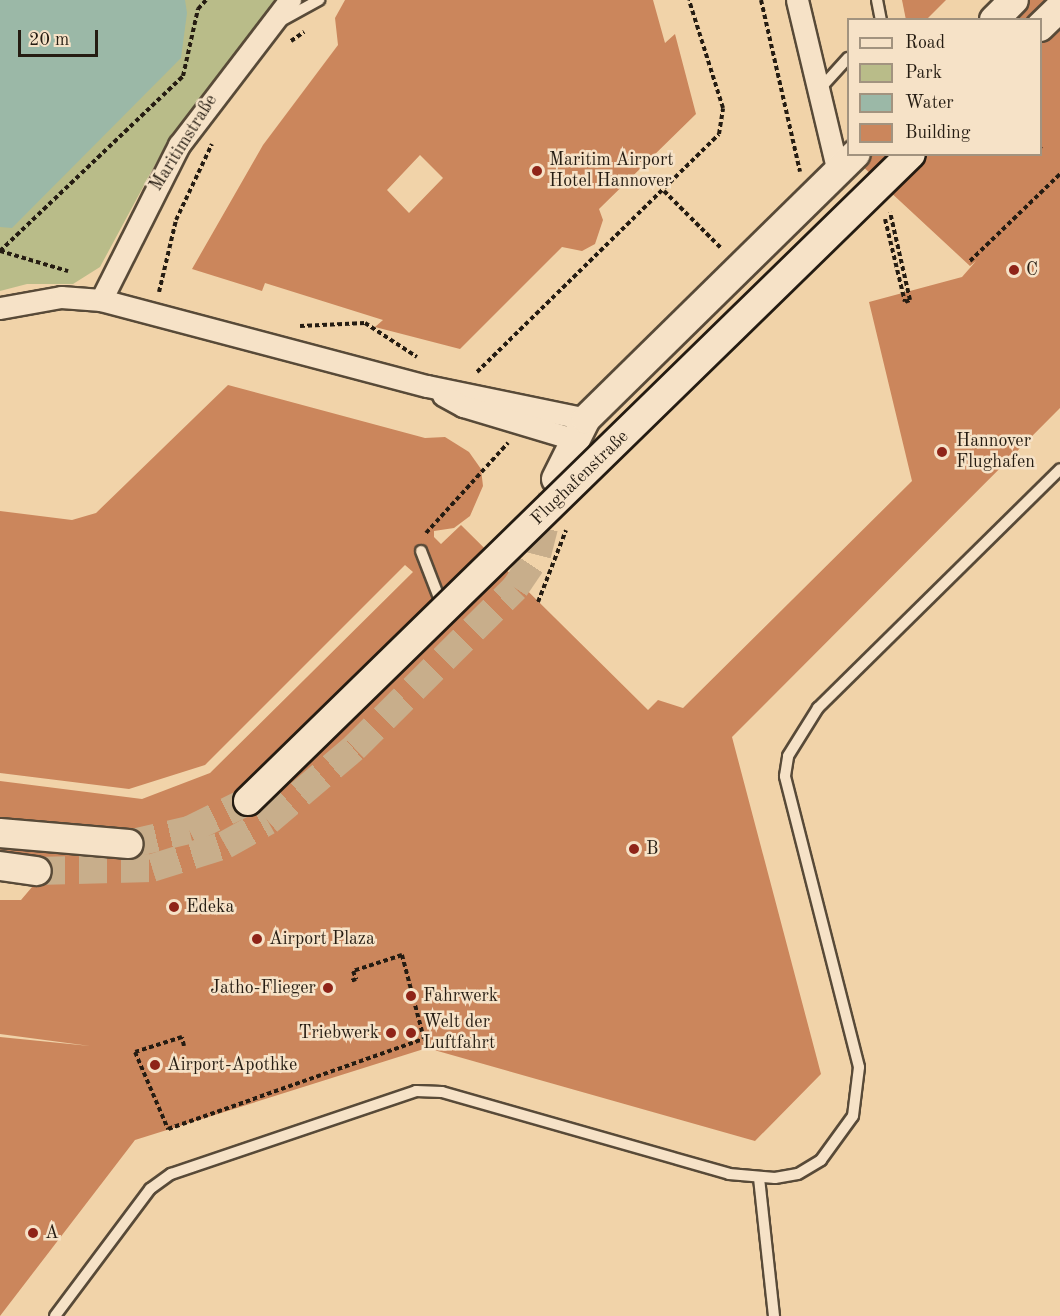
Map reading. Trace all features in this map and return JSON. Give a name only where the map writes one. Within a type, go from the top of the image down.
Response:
[{"type":"main road","points":[[996,18],[1014,0]]},
{"type":"main road","points":[[1042,26],[1060,8]]},
{"type":"main road","name":"Flughafenstraße","points":[[248,801],[909,156]]},
{"type":"main road","name":"Flughafenstraße","points":[[556,479],[579,429],[847,163]]},
{"type":"main road","points":[[0,833],[129,844]]},
{"type":"main road","points":[[0,866],[37,871]]},
{"type":"street","name":"Maritimstraße","points":[[102,300],[110,279],[179,145],[265,28],[290,0]]},
{"type":"street","points":[[797,0],[818,91],[847,163]]},
{"type":"street","points":[[0,308],[61,297],[102,300],[427,386],[463,406],[579,429]]},
{"type":"lane","points":[[265,28],[320,0]]},
{"type":"lane","points":[[877,0],[881,18]]},
{"type":"lane","points":[[818,91],[847,60]]},
{"type":"lane","points":[[55,1316],[150,1189],[171,1174],[416,1091],[442,1092],[729,1174],[759,1178],[798,1174],[821,1160],[839,1140],[859,1095],[858,1067],[785,776],[796,736],[1060,469]]},
{"type":"lane","points":[[421,551],[444,612]]},
{"type":"lane","points":[[759,1178],[774,1316]]},
{"type":"path","points":[[110,279],[42,266],[0,251],[183,76],[198,9],[206,0]]},
{"type":"path","points":[[467,381],[664,191],[719,134],[723,108],[689,0]]},
{"type":"path","points":[[761,0],[802,181]]},
{"type":"path","points":[[283,47],[309,28]]},
{"type":"path","points":[[158,295],[176,220],[216,139]]},
{"type":"path","points":[[970,261],[1060,174]]},
{"type":"path","points":[[664,191],[726,254]]},
{"type":"path","points":[[883,212],[905,302],[910,300],[886,199]]},
{"type":"path","points":[[424,536],[514,436]]},
{"type":"path","points":[[538,602],[558,562],[567,525]]},
{"type":"path","points":[[184,1046],[182,1037],[135,1052],[168,1130],[424,1039],[402,955],[353,971],[356,979],[351,981]]},
{"type":"green space","points":[[0,0],[276,0],[170,137],[100,267],[73,284],[27,284],[0,291]]},
{"type":"water","points":[[0,0],[185,0],[187,13],[181,58],[12,228],[0,227]]},
{"type":"building","name":"Maritim Airport Hotel Hannover","points":[[345,0],[653,0],[665,43],[675,34],[696,114],[599,209],[603,220],[595,244],[582,251],[562,247],[460,349],[375,327],[383,320],[265,283],[262,291],[192,269],[263,145],[338,45],[335,18]],"holes":[[[420,155],[443,178],[409,213],[387,190]]]},
{"type":"building","points":[[902,0],[946,0],[928,18],[906,18]]},
{"type":"building","points":[[1026,0],[1060,0],[1060,408],[732,737],[821,1074],[755,1141],[427,1048],[135,1140],[0,1316],[0,1037],[90,1046],[0,1034],[0,900],[21,900],[38,880],[26,856],[0,851],[0,781],[142,799],[210,773],[413,572],[405,565],[205,765],[129,789],[0,773],[0,511],[72,520],[96,513],[228,385],[425,438],[445,437],[469,452],[481,469],[483,486],[470,516],[454,528],[434,531],[434,537],[441,544],[461,525],[648,710],[658,700],[683,708],[912,481],[869,302],[962,277],[976,261],[970,266],[859,163],[866,156],[1042,156],[1042,18],[1008,18]]},
{"type":"tunnel","points":[[37,871],[152,868],[225,845],[268,821],[354,748],[515,588],[537,555],[552,496]]},
{"type":"tunnel","points":[[129,844],[189,830],[248,801]]},
{"type":"place","name":"Maritim Airport Hotel Hannover","points":[[537,171]]},
{"type":"place","name":"C","points":[[1014,270]]},
{"type":"place","name":"Hannover Flughafen","points":[[942,452]]},
{"type":"place","name":"B","points":[[634,849]]},
{"type":"place","name":"Edeka","points":[[174,907]]},
{"type":"place","name":"Airport Plaza","points":[[257,939]]},
{"type":"place","name":"Jatho-Flieger","points":[[328,988]]},
{"type":"place","name":"Fahrwerk","points":[[411,996]]},
{"type":"place","name":"Triebwerk","points":[[391,1033]]},
{"type":"place","name":"Welt der Luftfahrt","points":[[411,1033]]},
{"type":"place","name":"Airport-Apothke","points":[[155,1065]]},
{"type":"place","name":"A","points":[[33,1233]]}]
